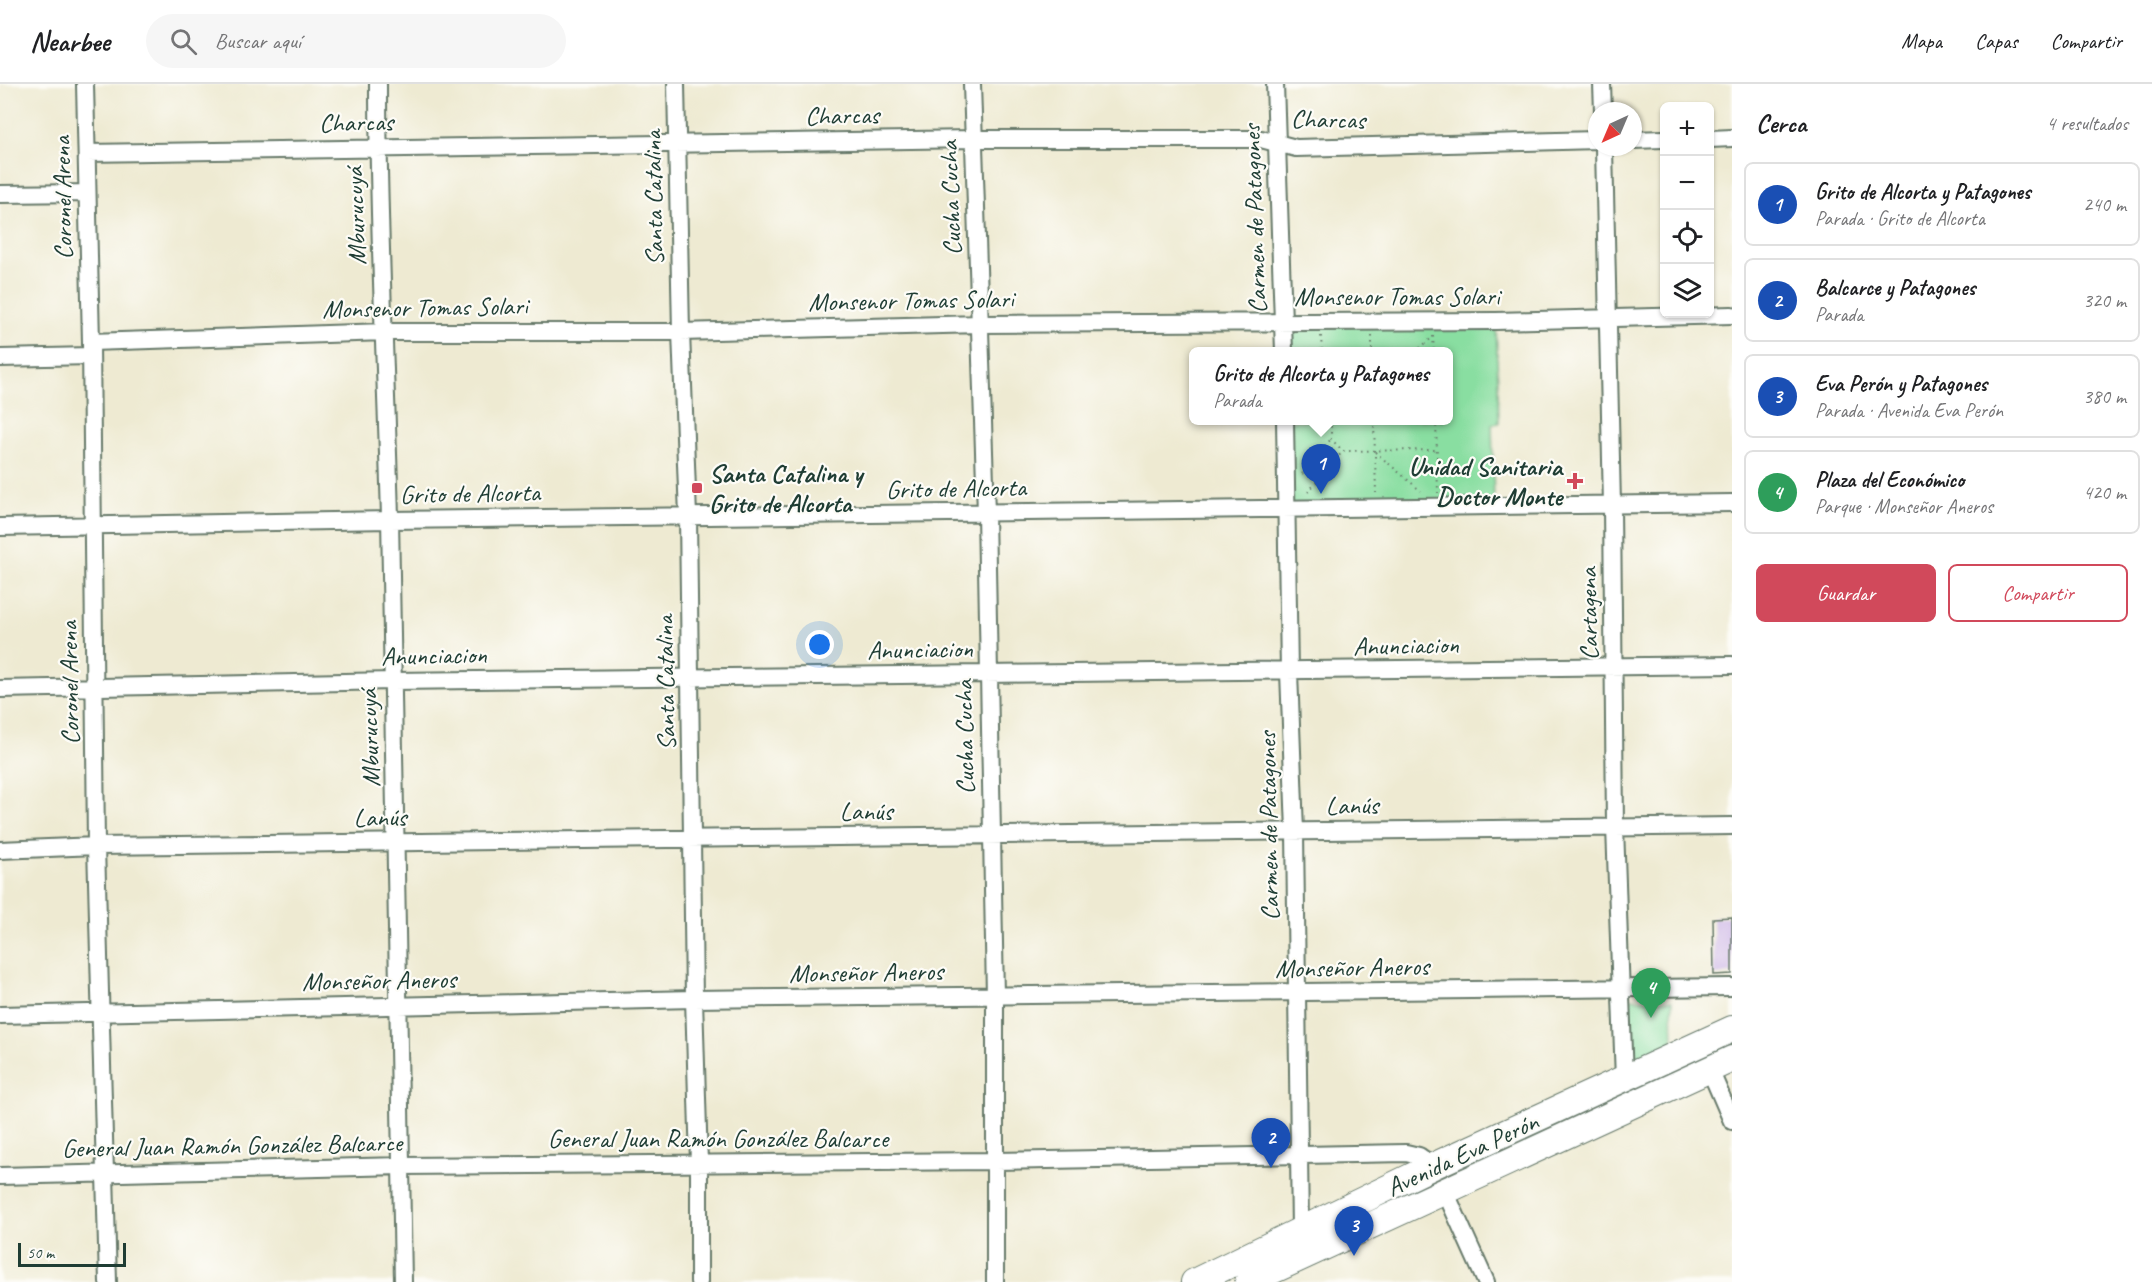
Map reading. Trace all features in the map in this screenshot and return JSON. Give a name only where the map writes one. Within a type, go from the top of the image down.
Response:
[{"type":"main road","name":"Avenida Eva Perón","points":[[1194,1282],[1433,1166],[1732,1029]]},
{"type":"main road","name":"Avenida Eva Perón","points":[[1248,1282],[1721,1065]]},
{"type":"street","name":"Coronel Arena","points":[[85,84],[91,349],[96,846],[108,1282]]},
{"type":"street","name":"Mburucuyá","points":[[378,84],[398,842],[403,1282]]},
{"type":"street","name":"Santa Catalina","points":[[676,84],[681,332],[688,516],[699,1282]]},
{"type":"street","name":"Cucha Cucha","points":[[972,84],[986,513],[995,996],[995,1282]]},
{"type":"street","name":"Carmen de Patagones","points":[[1275,84],[1284,347]]},
{"type":"street","points":[[1602,84],[1603,102]]},
{"type":"street","points":[[1714,139],[1732,138]]},
{"type":"street","name":"Charcas","points":[[87,153],[973,139],[1261,139],[1296,148],[1588,140]]},
{"type":"street","points":[[1642,140],[1660,139]]},
{"type":"street","name":"Cartagena","points":[[1604,156],[1612,505],[1615,827],[1624,1080]]},
{"type":"street","points":[[0,194],[86,193]]},
{"type":"street","name":"Monsenor Tomas Solari","points":[[0,358],[91,349],[385,332],[681,332],[980,324],[1496,321],[1732,315]]},
{"type":"street","name":"Carmen de Patagones","points":[[1285,425],[1287,491],[1290,510],[1289,672],[1295,831],[1300,1231]]},
{"type":"street","name":"Grito de Alcorta","points":[[0,527],[1732,503]]},
{"type":"street","name":"Anunciacion","points":[[0,689],[393,681],[1732,665]]},
{"type":"street","name":"Lanús","points":[[0,850],[96,846],[693,837],[991,836],[1732,826]]},
{"type":"street","name":"Monseñor Aneros","points":[[0,1015],[694,999],[1297,994],[1732,987]]},
{"type":"street","points":[[1721,1065],[1732,1121]]},
{"type":"street","name":"General Juan Ramón González Balcarce","points":[[0,1176],[402,1166],[995,1161],[1406,1153],[1419,1156],[1433,1166]]},
{"type":"street","points":[[1445,1191],[1486,1282]]},
{"type":"path","points":[[1420,347],[1433,337]]},
{"type":"path","points":[[1287,491],[1331,439],[1331,425]]},
{"type":"path","points":[[1374,425],[1377,508]]},
{"type":"path","points":[[1436,425],[1439,507]]},
{"type":"path","points":[[1331,439],[1343,451],[1437,450]]},
{"type":"path","points":[[1290,510],[1343,451]]},
{"type":"path","points":[[1375,452],[1439,507]]},
{"type":"green space","points":[[1283,321],[1496,321],[1499,423],[1492,424],[1494,505],[1288,510],[1285,425],[1453,425],[1453,347],[1284,347]]},
{"type":"green space","points":[[1630,998],[1672,1001],[1673,1050],[1632,1065]]},
{"type":"green space","points":[[1732,1042],[1732,1045],[1452,1175],[1450,1173]]},
{"type":"building","points":[[1732,917],[1732,974],[1714,975],[1713,918]]},
{"type":"place","name":"Unidad Sanitaria Doctor Monte","points":[[1575,481]]},
{"type":"place","name":"Santa Catalina y Grito de Alcorta","points":[[697,488]]},
{"type":"place","name":"Grito de Alcorta y Patagones","points":[[1321,494]]},
{"type":"place","name":"Plaza del Económico","points":[[1651,1018]]},
{"type":"place","name":"Balcarce y Patagones","points":[[1271,1168]]},
{"type":"place","name":"Eva Perón y Patagones","points":[[1354,1256]]}]
